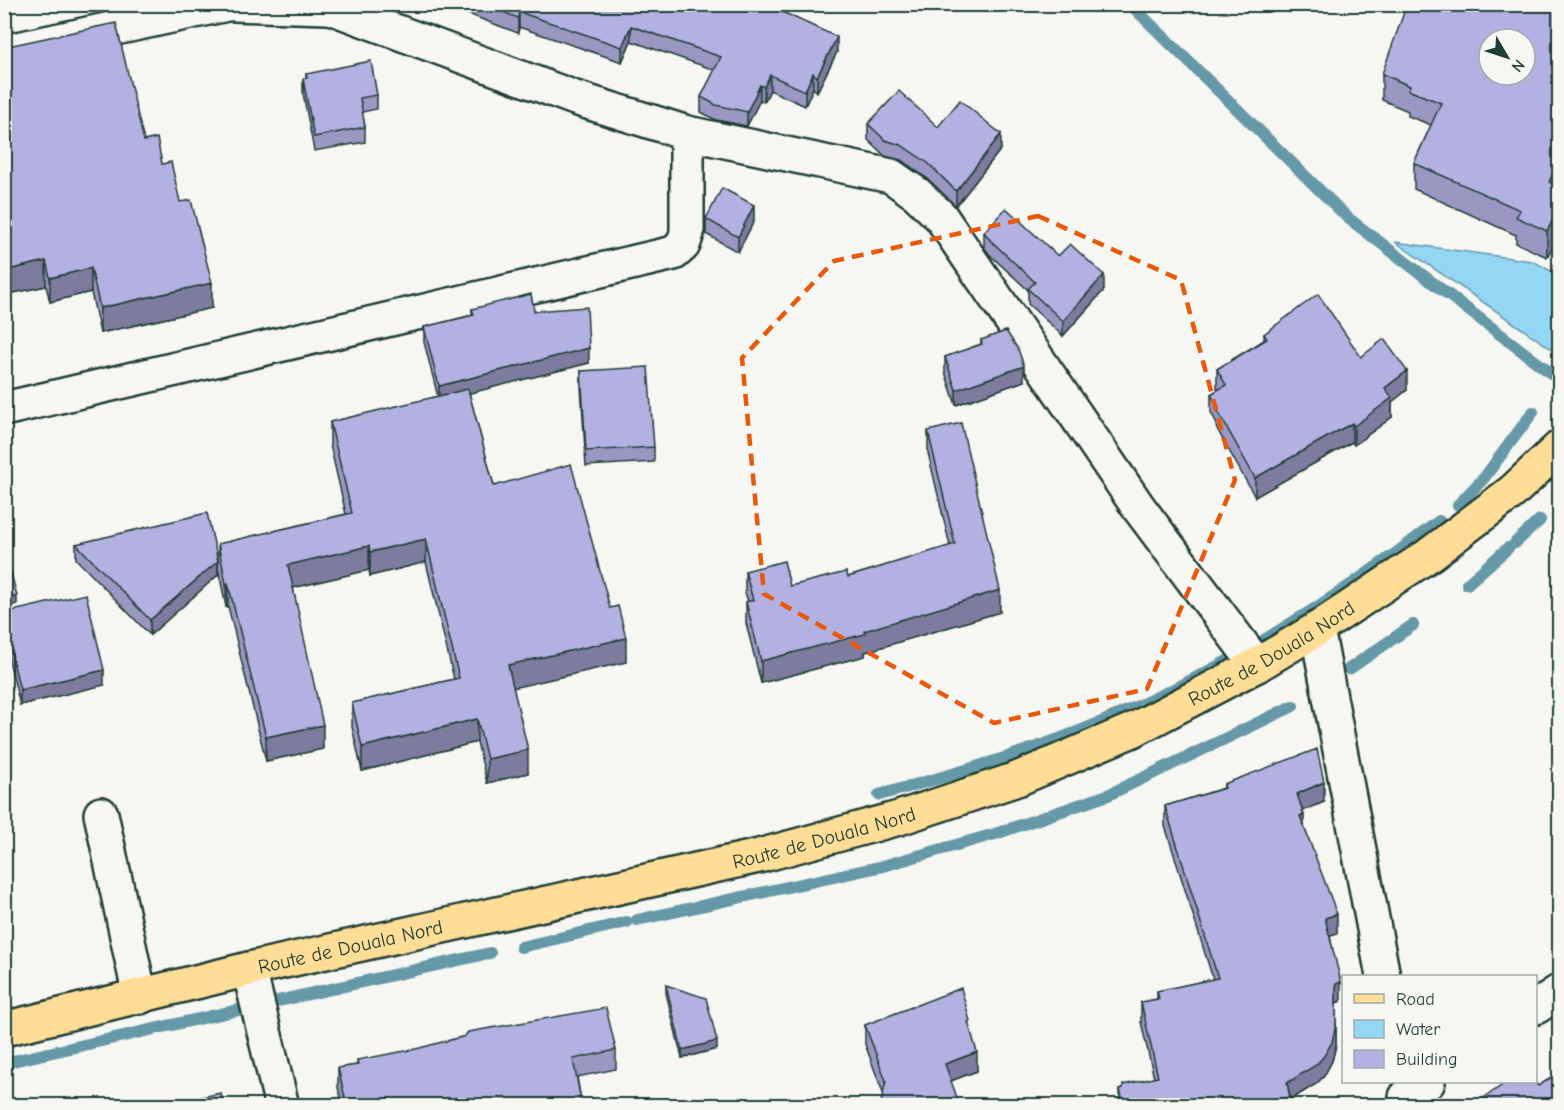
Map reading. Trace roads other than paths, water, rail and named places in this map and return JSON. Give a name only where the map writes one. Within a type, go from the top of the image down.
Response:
[{"type":"main road","name":"Route de Douala Nord","points":[[4,1029],[249,969],[759,856],[899,818],[1017,779],[1135,729],[1257,665],[1317,629],[1429,555],[1512,492],[1560,447]]},
{"type":"street","points":[[4,52],[227,4]]},
{"type":"street","points":[[233,4],[324,6],[575,98],[687,133],[891,176],[917,194],[941,217],[1139,508],[1257,665]]},
{"type":"street","points":[[4,410],[674,253],[683,246],[687,233],[687,133]]},
{"type":"street","points":[[1317,629],[1383,975]]},
{"type":"street","points":[[100,814],[140,997]]},
{"type":"street","points":[[249,969],[282,1106]]},
{"type":"street","points":[[1537,1006],[1560,991]]},
{"type":"water","points":[[1395,242],[1532,261],[1559,275],[1559,354]]},
{"type":"waterway","points":[[1130,4],[1348,218],[1560,380]]},
{"type":"waterway","points":[[1458,505],[1484,478],[1533,412]]},
{"type":"waterway","points":[[1515,543],[1540,520]]},
{"type":"waterway","points":[[879,795],[1021,752],[1104,721],[1149,701],[1278,632],[1360,579],[1439,521]]},
{"type":"waterway","points":[[1467,584],[1508,548]]},
{"type":"waterway","points":[[1349,669],[1413,625]]},
{"type":"waterway","points":[[637,920],[879,867],[995,834],[1108,795],[1293,706]]},
{"type":"waterway","points":[[521,947],[627,922]]},
{"type":"waterway","points":[[4,1063],[490,953]]}]
